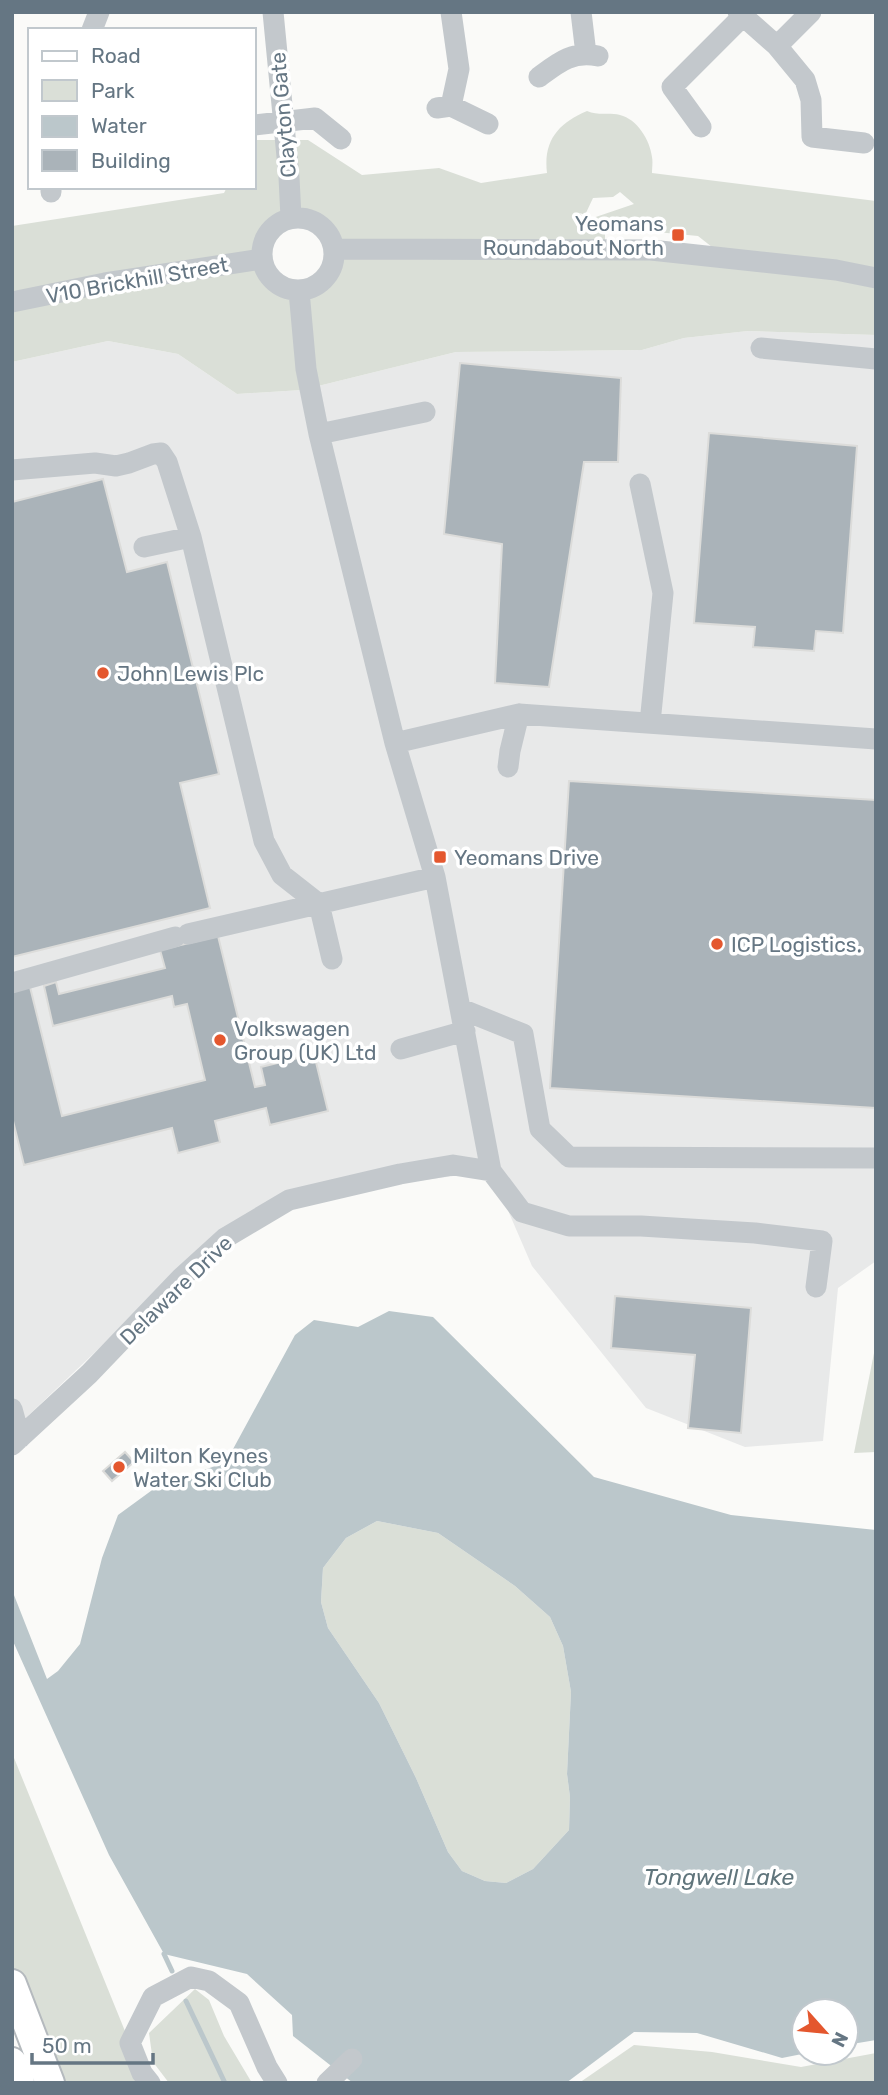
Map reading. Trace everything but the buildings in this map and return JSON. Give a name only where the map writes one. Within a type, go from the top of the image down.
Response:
[{"type":"main road","points":[[12,1984],[50,2083]]},
{"type":"main road","points":[[12,2062],[20,2083]]},
{"type":"street","name":"Clayton Gate","points":[[273,12],[291,218]]},
{"type":"street","points":[[451,12],[459,69],[444,107],[488,124]]},
{"type":"street","points":[[539,77],[562,59],[592,55],[581,12]]},
{"type":"street","points":[[777,46],[811,12]]},
{"type":"street","points":[[701,127],[672,87],[740,14],[777,46],[805,80],[811,100],[803,136],[864,143]]},
{"type":"street","points":[[256,125],[315,118],[341,139]]},
{"type":"street","points":[[291,218],[305,218],[316,222],[326,230],[334,249],[334,263],[325,279],[314,287],[299,291],[283,288],[273,281],[265,270],[262,259],[263,245],[270,231],[291,218]]},
{"type":"street","points":[[334,249],[651,250],[836,270],[876,278]]},
{"type":"street","name":"V10 Brickhill Street","points":[[12,302],[104,284],[262,259]]},
{"type":"street","points":[[299,291],[306,369],[319,434],[395,743],[435,877],[491,1171],[516,1220],[569,1226],[593,1236],[641,1226],[743,1232],[822,1241],[816,1287]]},
{"type":"street","points":[[761,348],[876,359]]},
{"type":"street","points":[[319,434],[425,412]]},
{"type":"street","points":[[12,470],[95,463],[116,466],[161,453],[167,461],[191,537],[264,841],[282,875],[319,904],[332,959]]},
{"type":"street","points":[[640,484],[663,593],[650,723]]},
{"type":"street","points":[[144,547],[191,537]]},
{"type":"street","points":[[395,743],[519,714],[876,739]]},
{"type":"street","points":[[508,767],[519,714]]},
{"type":"street","points":[[12,983],[181,936],[435,877]]},
{"type":"street","points":[[461,1009],[523,1034],[540,1129],[569,1157],[876,1158]]},
{"type":"street","points":[[401,1049],[465,1031]]},
{"type":"street","name":"Delaware Drive","points":[[16,1441],[89,1374],[181,1278],[225,1238],[289,1200],[400,1174],[453,1165],[491,1171]]},
{"type":"street","points":[[12,1409],[16,1441]]},
{"type":"street","points":[[150,2083],[142,2073],[130,2043],[153,1997],[191,1977],[209,1981],[239,2003],[267,2067],[277,2083]]},
{"type":"street","points":[[327,2083],[352,2059]]},
{"type":"shaded area","points":[[748,331],[876,335],[876,1261],[838,1288],[823,1441],[745,1447],[646,1408],[532,1266],[491,1171],[290,1198],[131,1318],[12,1431],[12,362],[108,341],[178,354],[237,394],[302,390],[456,352],[642,350],[684,338]]},
{"type":"green space","points":[[587,111],[626,117],[642,131],[649,144],[652,173],[876,201],[876,335],[748,331],[684,338],[642,350],[456,352],[302,390],[237,394],[178,354],[108,341],[12,362],[12,226],[224,193],[226,189],[256,189],[256,140],[308,140],[362,175],[439,168],[481,183],[547,173],[546,161],[551,142],[568,121]],"holes":[[[620,192],[634,204],[584,221],[580,213],[585,215],[593,198],[613,197]],[[291,218],[309,221],[324,229],[333,242],[335,251],[328,273],[320,283],[304,290],[289,290],[276,283],[267,271],[263,257],[265,242],[274,229]],[[605,227],[698,236],[726,258],[605,249]]]},
{"type":"green space","points":[[876,1343],[876,1452],[854,1453]]},
{"type":"green space","points":[[377,1521],[438,1533],[515,1586],[550,1617],[563,1646],[571,1692],[567,1774],[570,1797],[569,1830],[533,1869],[506,1883],[485,1881],[462,1871],[448,1852],[379,1703],[328,1628],[321,1602],[323,1568],[346,1538]]},
{"type":"green space","points":[[12,1753],[146,2083],[50,2083],[12,1984]]},
{"type":"green space","points":[[195,1989],[209,2000],[224,2036],[252,2083],[169,2083],[153,2062],[149,2033]]},
{"type":"green space","points":[[634,2045],[712,2052],[790,2067],[860,2067],[860,2056],[876,2053],[876,2083],[579,2083]]},
{"type":"water","name":"Tongwell Lake","points":[[389,1311],[433,1317],[594,1477],[731,1515],[876,1530],[876,2040],[860,2043],[860,1997],[790,1997],[790,2056],[782,2058],[697,2033],[634,2032],[566,2083],[353,2083],[293,2036],[292,2015],[247,1974],[164,1954],[109,1855],[12,1639],[12,1590],[47,1679],[58,1671],[80,1644],[102,1558],[118,1515],[155,1488],[226,1462],[295,1335],[314,1320],[358,1327]],"holes":[[[377,1521],[438,1533],[515,1586],[550,1617],[563,1646],[571,1692],[567,1774],[570,1797],[569,1830],[533,1869],[506,1883],[485,1881],[462,1871],[448,1852],[379,1703],[328,1628],[321,1602],[323,1568],[346,1538]]]},
{"type":"waterway","points":[[164,1954],[172,1971]]},
{"type":"waterway","points":[[186,2001],[225,2083]]},
{"type":"place","name":"Yeomans Roundabout North","points":[[678,235]]},
{"type":"place","name":"John Lewis Plc","points":[[103,673]]},
{"type":"place","name":"Yeomans Drive","points":[[440,857]]},
{"type":"place","name":"ICP Logistics.","points":[[717,944]]},
{"type":"place","name":"Volkswagen Group (UK) Ltd","points":[[220,1040]]},
{"type":"place","name":"Milton Keynes Water Ski Club","points":[[119,1467]]}]
